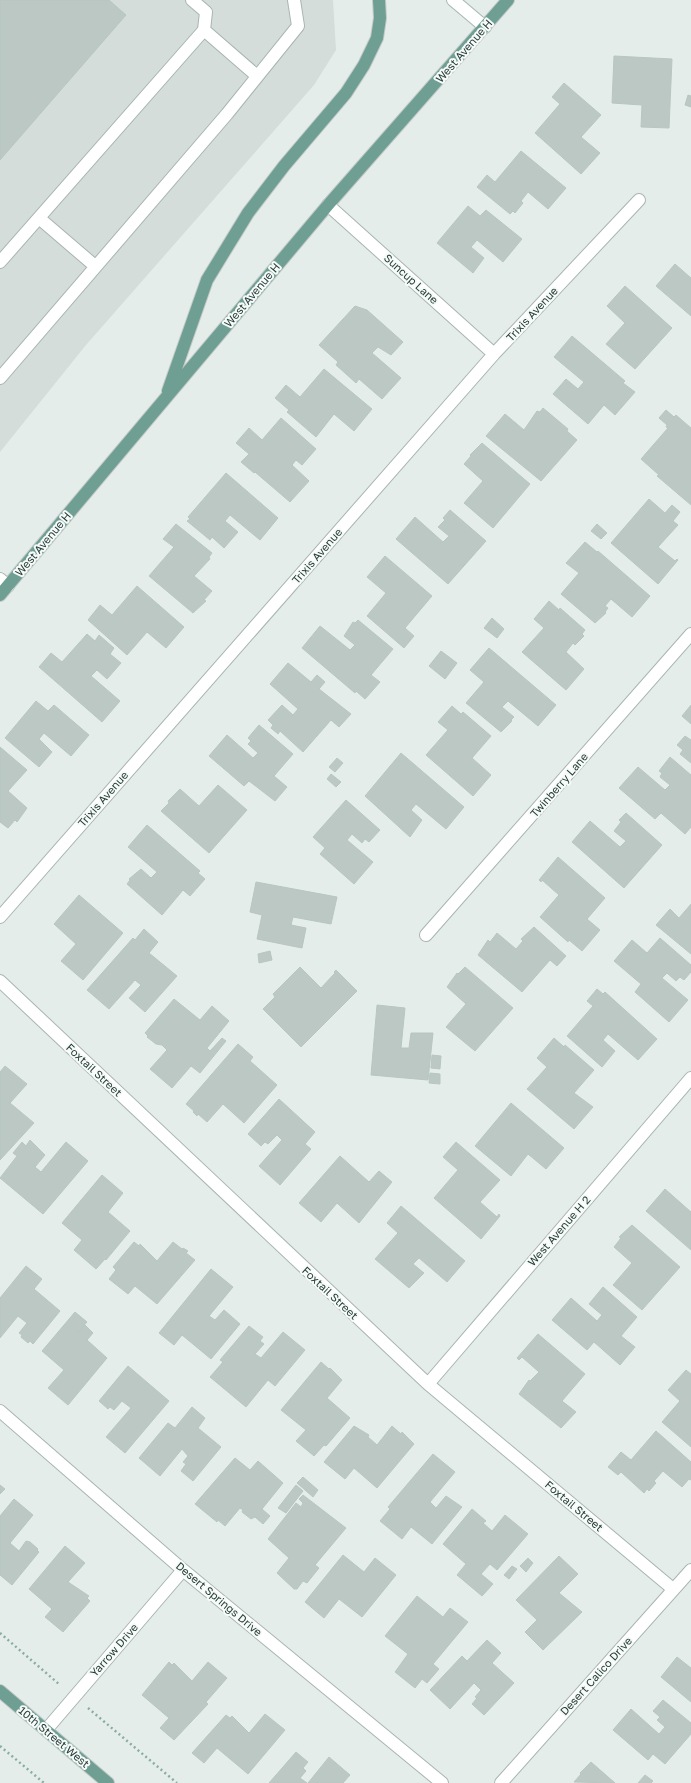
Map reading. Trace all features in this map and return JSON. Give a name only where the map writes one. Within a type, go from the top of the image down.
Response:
[{"type":"main road","points":[[165,398],[207,280],[248,213],[284,166],[346,93],[364,65],[377,38],[380,18],[379,0]]},
{"type":"main road","name":"West Avenue H","points":[[3,587],[328,205],[508,0]]},
{"type":"main road","name":"10th Street West","points":[[0,1692],[108,1783]]},
{"type":"street","points":[[0,262],[204,30],[206,12],[192,0]]},
{"type":"street","points":[[0,378],[298,26],[294,0]]},
{"type":"street","points":[[453,0],[485,27]]},
{"type":"street","points":[[204,30],[257,76]]},
{"type":"street","name":"Trixis Avenue","points":[[0,917],[494,354],[639,200]]},
{"type":"street","name":"Suncup Lane","points":[[328,205],[494,354]]},
{"type":"street","points":[[39,218],[96,266]]},
{"type":"street","name":"Twinberry Lane","points":[[426,936],[691,634]]},
{"type":"street","name":"Foxtail Street","points":[[0,981],[428,1384],[674,1589]]},
{"type":"street","name":"West Avenue H 2","points":[[428,1384],[691,1078]]},
{"type":"street","name":"Desert Springs Drive","points":[[0,1411],[183,1570],[442,1783]]},
{"type":"street","name":"Yarrow Drive","points":[[46,1730],[183,1570]]},
{"type":"street","name":"Desert Calico Drive","points":[[501,1783],[691,1570]]},
{"type":"path","points":[[0,1746],[44,1783]]},
{"type":"shaded area","points":[[0,0],[333,0],[336,50],[314,85],[86,345],[0,452]]},
{"type":"building","points":[[0,0],[109,0],[126,15],[0,160]]},
{"type":"building","points":[[614,56],[672,59],[669,128],[641,127],[642,105],[612,103]]},
{"type":"building","points":[[564,83],[601,115],[581,137],[600,153],[581,174],[535,133],[560,104],[552,97]]},
{"type":"building","points":[[688,95],[691,96],[691,107],[685,105]]},
{"type":"building","points":[[521,151],[566,188],[548,209],[528,192],[521,201],[523,203],[515,213],[513,211],[510,214],[477,187],[487,175],[495,182]]},
{"type":"building","points":[[468,206],[480,216],[486,210],[522,239],[503,262],[477,240],[471,247],[484,258],[473,273],[437,243]]},
{"type":"building","points":[[675,264],[691,278],[691,316],[656,286]]},
{"type":"building","points":[[625,286],[672,328],[635,369],[606,344],[625,323],[607,306]]},
{"type":"building","points":[[355,306],[367,310],[403,342],[391,355],[378,347],[372,353],[401,378],[382,399],[359,379],[356,383],[336,365],[338,362],[319,345]]},
{"type":"building","points":[[572,336],[625,381],[623,383],[635,392],[615,415],[604,405],[588,424],[553,394],[566,379],[578,389],[584,382],[554,357]]},
{"type":"building","points":[[324,369],[372,409],[354,431],[334,414],[316,437],[287,412],[289,410],[275,398],[286,385],[300,397]]},
{"type":"building","points":[[543,408],[568,429],[567,431],[577,440],[541,481],[486,436],[505,414],[524,430],[537,411],[540,412]]},
{"type":"building","points":[[666,410],[674,417],[676,415],[691,428],[691,505],[657,476],[659,475],[641,459],[668,428],[666,427],[667,425],[659,418]]},
{"type":"building","points":[[281,418],[316,449],[302,465],[296,460],[292,465],[309,481],[290,502],[241,462],[249,454],[236,443],[249,428],[262,440]]},
{"type":"building","points":[[482,443],[530,484],[493,528],[464,503],[483,481],[464,464],[471,456],[470,455]]},
{"type":"building","points":[[226,473],[278,518],[260,540],[230,515],[225,521],[238,532],[224,548],[212,537],[210,540],[187,521],[190,519],[188,517]]},
{"type":"building","points":[[649,499],[665,513],[672,505],[680,512],[673,521],[678,525],[658,547],[675,561],[677,559],[678,560],[658,584],[611,543]]},
{"type":"building","points":[[450,510],[486,541],[448,584],[396,539],[415,517],[443,542],[449,536],[438,527],[445,520],[443,518]]},
{"type":"building","points":[[176,524],[212,553],[209,557],[210,559],[194,576],[212,591],[204,600],[206,601],[193,613],[149,576],[174,547],[163,539]]},
{"type":"building","points":[[597,524],[607,533],[601,539],[591,531]]},
{"type":"building","points":[[585,542],[597,552],[598,551],[650,596],[632,617],[611,599],[605,606],[608,608],[605,612],[606,613],[595,623],[561,594],[579,573],[566,563]]},
{"type":"building","points":[[385,556],[432,596],[405,628],[414,636],[404,648],[367,616],[386,593],[367,577]]},
{"type":"building","points":[[137,586],[184,627],[166,648],[147,632],[127,655],[88,620],[100,605],[112,615]]},
{"type":"building","points":[[549,601],[559,610],[560,608],[585,630],[582,634],[584,636],[575,645],[573,643],[566,652],[584,669],[566,690],[522,652],[544,628],[534,619]]},
{"type":"building","points":[[492,618],[504,629],[497,638],[484,628]]},
{"type":"building","points":[[358,620],[393,649],[371,675],[380,682],[365,699],[356,691],[355,693],[302,648],[320,626],[350,650],[355,645],[344,636],[353,622],[355,623]]},
{"type":"building","points":[[87,634],[95,641],[99,635],[114,648],[110,654],[121,663],[107,679],[97,670],[91,676],[120,701],[102,722],[39,667],[51,653],[62,662]]},
{"type":"building","points":[[489,648],[556,705],[538,726],[508,701],[502,707],[514,717],[501,732],[466,703],[484,682],[470,670]]},
{"type":"building","points":[[441,651],[457,663],[445,679],[429,666]]},
{"type":"building","points":[[288,663],[311,682],[317,675],[325,682],[319,689],[351,714],[339,727],[331,720],[303,752],[280,731],[278,734],[271,728],[273,725],[268,720],[282,705],[293,715],[298,709],[270,684]]},
{"type":"building","points":[[36,701],[48,711],[54,705],[89,735],[71,756],[44,733],[39,739],[52,752],[39,767],[5,738]]},
{"type":"building","points":[[691,705],[691,724],[682,716]]},
{"type":"building","points":[[452,706],[461,714],[463,712],[491,736],[472,758],[491,775],[473,796],[426,755],[448,730],[438,722]]},
{"type":"building","points":[[259,725],[293,754],[274,776],[287,787],[275,801],[249,781],[244,786],[209,756],[227,735],[253,758],[258,753],[248,744],[251,741],[248,738]]},
{"type":"building","points":[[685,736],[691,740],[691,763],[680,754],[683,750],[677,745]]},
{"type":"building","points":[[0,747],[27,770],[8,791],[27,808],[17,822],[15,820],[8,828],[0,822]]},
{"type":"building","points":[[401,753],[464,807],[446,829],[416,804],[411,810],[422,820],[410,837],[365,796]]},
{"type":"building","points":[[670,757],[691,775],[691,827],[685,834],[661,813],[655,819],[619,788],[638,767],[665,790],[670,785],[660,777],[662,773],[659,771]]},
{"type":"building","points":[[337,758],[343,763],[335,772],[329,767]]},
{"type":"building","points":[[331,774],[341,782],[336,787],[327,779]]},
{"type":"building","points":[[218,785],[247,810],[209,853],[161,811],[169,803],[168,801],[180,789],[199,806]]},
{"type":"building","points":[[346,800],[380,830],[369,842],[365,839],[362,843],[352,834],[347,840],[373,862],[354,884],[320,854],[325,848],[313,837]]},
{"type":"building","points":[[626,813],[662,845],[624,888],[572,842],[590,821],[620,847],[626,841],[614,831],[621,822],[619,820]]},
{"type":"building","points":[[147,825],[200,871],[198,873],[205,879],[190,896],[183,890],[162,915],[127,884],[130,880],[129,879],[141,869],[151,878],[157,872],[128,847]]},
{"type":"building","points":[[558,857],[605,898],[587,919],[600,930],[582,951],[569,940],[568,942],[540,917],[559,895],[542,880],[541,882],[539,880]]},
{"type":"building","points":[[256,882],[337,897],[331,924],[293,917],[291,925],[306,928],[302,948],[257,939],[262,915],[250,912]]},
{"type":"building","points":[[79,895],[123,933],[83,980],[61,961],[76,944],[54,924]]},
{"type":"building","points":[[691,904],[691,954],[656,925],[670,909],[679,918]]},
{"type":"building","points":[[534,927],[566,956],[557,966],[550,960],[522,992],[478,955],[488,940],[490,942],[497,933],[516,949],[523,941],[521,939]]},
{"type":"building","points":[[144,929],[158,942],[149,953],[177,976],[145,1012],[129,998],[141,985],[135,980],[109,1009],[87,990],[133,938],[135,940]]},
{"type":"building","points":[[660,938],[691,965],[691,972],[684,980],[680,977],[676,981],[667,973],[662,978],[688,1000],[669,1022],[635,992],[641,984],[614,961],[632,940],[647,953]]},
{"type":"building","points":[[270,951],[272,960],[259,963],[258,954]]},
{"type":"building","points":[[300,967],[321,988],[336,970],[357,991],[301,1047],[263,1009],[275,997],[273,994]]},
{"type":"building","points":[[465,967],[513,1008],[475,1051],[446,1027],[466,1004],[447,987],[457,973],[458,974]]},
{"type":"building","points":[[597,989],[603,994],[605,992],[657,1039],[638,1060],[608,1034],[603,1040],[615,1051],[602,1067],[567,1036],[593,1006],[587,1001]]},
{"type":"building","points":[[174,999],[200,1020],[212,1006],[229,1021],[207,1048],[210,1051],[222,1038],[226,1041],[200,1073],[191,1066],[172,1088],[150,1069],[167,1050],[162,1045],[156,1044],[147,1037],[148,1036],[145,1033]]},
{"type":"building","points":[[377,1005],[405,1008],[401,1048],[409,1048],[411,1033],[433,1033],[428,1080],[371,1075]]},
{"type":"building","points":[[554,1038],[564,1047],[565,1045],[594,1070],[574,1093],[593,1107],[574,1129],[527,1089],[547,1067],[537,1058]]},
{"type":"building","points":[[238,1044],[253,1057],[250,1061],[277,1085],[244,1123],[223,1104],[207,1122],[198,1114],[197,1116],[186,1104]]},
{"type":"building","points":[[432,1055],[441,1056],[440,1069],[431,1068]]},
{"type":"building","points":[[5,1066],[27,1084],[10,1103],[34,1123],[0,1160],[0,1072]]},
{"type":"building","points":[[430,1073],[440,1074],[440,1084],[429,1083]]},
{"type":"building","points":[[279,1099],[315,1132],[305,1144],[311,1149],[280,1185],[259,1166],[282,1140],[277,1135],[268,1144],[265,1142],[261,1146],[248,1134]]},
{"type":"building","points":[[511,1103],[564,1148],[546,1169],[528,1154],[511,1176],[475,1146]]},
{"type":"building","points":[[30,1140],[45,1155],[35,1167],[41,1172],[66,1142],[88,1161],[43,1214],[0,1178],[17,1156],[13,1153],[22,1142],[26,1146]]},
{"type":"building","points":[[456,1142],[500,1180],[480,1202],[497,1217],[499,1214],[500,1216],[481,1239],[434,1198],[458,1170],[443,1157]]},
{"type":"building","points":[[340,1156],[369,1182],[379,1171],[392,1182],[359,1223],[337,1203],[321,1222],[299,1203]]},
{"type":"building","points":[[102,1175],[123,1193],[108,1212],[130,1231],[106,1260],[105,1259],[96,1269],[74,1250],[82,1240],[62,1223]]},
{"type":"building","points":[[665,1189],[691,1212],[691,1250],[646,1211]]},
{"type":"building","points":[[401,1206],[465,1261],[447,1282],[419,1258],[413,1264],[424,1273],[409,1288],[375,1259],[398,1233],[387,1223]]},
{"type":"building","points":[[632,1225],[680,1267],[642,1310],[613,1285],[632,1263],[614,1247],[621,1238],[619,1237]]},
{"type":"building","points":[[134,1242],[139,1246],[140,1244],[157,1261],[173,1242],[182,1249],[183,1248],[188,1251],[186,1253],[195,1260],[157,1304],[135,1286],[128,1294],[109,1279],[116,1270],[113,1267]]},
{"type":"building","points":[[26,1266],[42,1279],[34,1289],[60,1311],[33,1344],[30,1341],[28,1343],[21,1337],[22,1335],[19,1333],[27,1323],[18,1316],[0,1338],[0,1298]]},
{"type":"building","points":[[211,1269],[233,1287],[209,1316],[215,1320],[224,1310],[240,1324],[211,1359],[182,1335],[174,1345],[159,1333]]},
{"type":"building","points":[[603,1287],[637,1317],[621,1336],[635,1347],[620,1365],[594,1342],[587,1350],[552,1320],[571,1298],[597,1321],[602,1315],[589,1304]]},
{"type":"building","points":[[75,1312],[87,1322],[77,1333],[85,1325],[93,1333],[87,1340],[107,1358],[68,1405],[48,1388],[64,1370],[42,1351]]},
{"type":"building","points":[[249,1326],[263,1337],[260,1341],[264,1344],[255,1354],[261,1358],[283,1332],[305,1350],[275,1386],[268,1380],[246,1407],[210,1377],[223,1362],[220,1360]]},
{"type":"building","points":[[538,1334],[585,1374],[562,1401],[576,1412],[561,1428],[519,1394],[529,1380],[530,1381],[539,1372],[522,1357],[519,1360],[517,1358]]},
{"type":"building","points":[[321,1362],[329,1369],[330,1368],[342,1380],[327,1398],[350,1418],[326,1446],[324,1445],[314,1456],[296,1441],[306,1430],[281,1410]]},
{"type":"building","points":[[128,1366],[169,1401],[125,1453],[106,1437],[131,1408],[122,1401],[114,1410],[110,1407],[108,1409],[99,1401]]},
{"type":"building","points":[[686,1370],[691,1374],[691,1447],[662,1422],[680,1401],[668,1390]]},
{"type":"building","points":[[192,1407],[205,1418],[198,1428],[221,1447],[193,1481],[181,1471],[186,1464],[183,1462],[188,1456],[182,1449],[160,1476],[139,1458],[168,1423],[175,1428]]},
{"type":"building","points":[[354,1426],[369,1435],[368,1437],[377,1445],[392,1426],[401,1434],[402,1432],[414,1444],[377,1488],[354,1468],[345,1479],[324,1462]]},
{"type":"building","points":[[656,1431],[691,1462],[691,1480],[689,1479],[682,1487],[663,1471],[654,1481],[656,1483],[649,1491],[647,1489],[644,1493],[621,1472],[618,1475],[608,1467],[621,1452],[631,1460]]},
{"type":"building","points":[[433,1454],[455,1472],[430,1502],[436,1508],[446,1496],[462,1507],[432,1544],[411,1527],[402,1539],[380,1521],[390,1509],[388,1507]]},
{"type":"building","points":[[235,1458],[250,1470],[258,1461],[283,1483],[262,1509],[270,1516],[263,1524],[255,1517],[251,1519],[242,1512],[243,1510],[240,1508],[225,1526],[218,1520],[217,1522],[195,1504]]},
{"type":"building","points":[[303,1477],[318,1490],[313,1497],[297,1483]]},
{"type":"building","points":[[0,1485],[5,1489],[0,1494]]},
{"type":"building","points":[[296,1485],[303,1491],[286,1513],[278,1508]]},
{"type":"building","points":[[303,1495],[346,1528],[315,1565],[319,1568],[307,1583],[303,1581],[297,1589],[294,1589],[277,1573],[289,1558],[268,1539],[296,1503],[301,1507],[303,1503],[299,1499]]},
{"type":"building","points":[[14,1499],[33,1515],[10,1543],[19,1551],[26,1541],[30,1542],[38,1549],[37,1550],[39,1552],[12,1585],[0,1575],[0,1516]]},
{"type":"building","points":[[472,1509],[486,1521],[483,1523],[492,1531],[505,1515],[528,1534],[497,1570],[490,1564],[481,1574],[493,1584],[482,1596],[457,1575],[466,1564],[443,1544]]},
{"type":"building","points":[[65,1546],[85,1563],[68,1582],[89,1596],[87,1598],[90,1601],[63,1632],[45,1617],[52,1609],[29,1589]]},
{"type":"building","points":[[343,1555],[364,1572],[375,1558],[396,1575],[362,1617],[339,1599],[324,1618],[305,1602]]},
{"type":"building","points":[[559,1556],[578,1574],[559,1593],[582,1612],[543,1650],[525,1632],[537,1620],[516,1600]]},
{"type":"building","points":[[528,1558],[533,1563],[526,1572],[520,1566]]},
{"type":"building","points":[[512,1566],[517,1569],[509,1579],[504,1575]]},
{"type":"building","points":[[417,1596],[443,1617],[450,1608],[468,1622],[433,1664],[439,1669],[427,1683],[422,1679],[415,1688],[395,1672],[408,1654],[385,1636]]},
{"type":"building","points":[[487,1640],[501,1653],[492,1663],[514,1683],[484,1715],[472,1704],[477,1698],[475,1697],[481,1690],[474,1683],[450,1709],[430,1690],[462,1656],[467,1661]]},
{"type":"building","points":[[677,1657],[691,1668],[691,1702],[661,1677]]},
{"type":"building","points":[[169,1662],[172,1665],[174,1663],[192,1681],[208,1662],[227,1678],[206,1702],[208,1704],[174,1740],[160,1728],[169,1718],[142,1695]]},
{"type":"building","points":[[663,1700],[691,1723],[691,1734],[665,1764],[653,1754],[648,1760],[613,1730],[631,1709],[659,1734],[665,1727],[657,1720],[660,1717],[653,1711]]},
{"type":"building","points":[[265,1714],[285,1730],[248,1774],[217,1748],[204,1763],[192,1753],[226,1715],[230,1718],[232,1716],[249,1733]]},
{"type":"building","points":[[296,1752],[308,1762],[303,1768],[306,1771],[300,1778],[307,1783],[269,1783]]},
{"type":"building","points":[[329,1757],[350,1775],[343,1783],[308,1783]]},
{"type":"building","points":[[591,1762],[615,1783],[574,1782],[581,1774],[580,1773]]},
{"type":"building","points":[[645,1775],[653,1781],[651,1783],[638,1783]]}]
